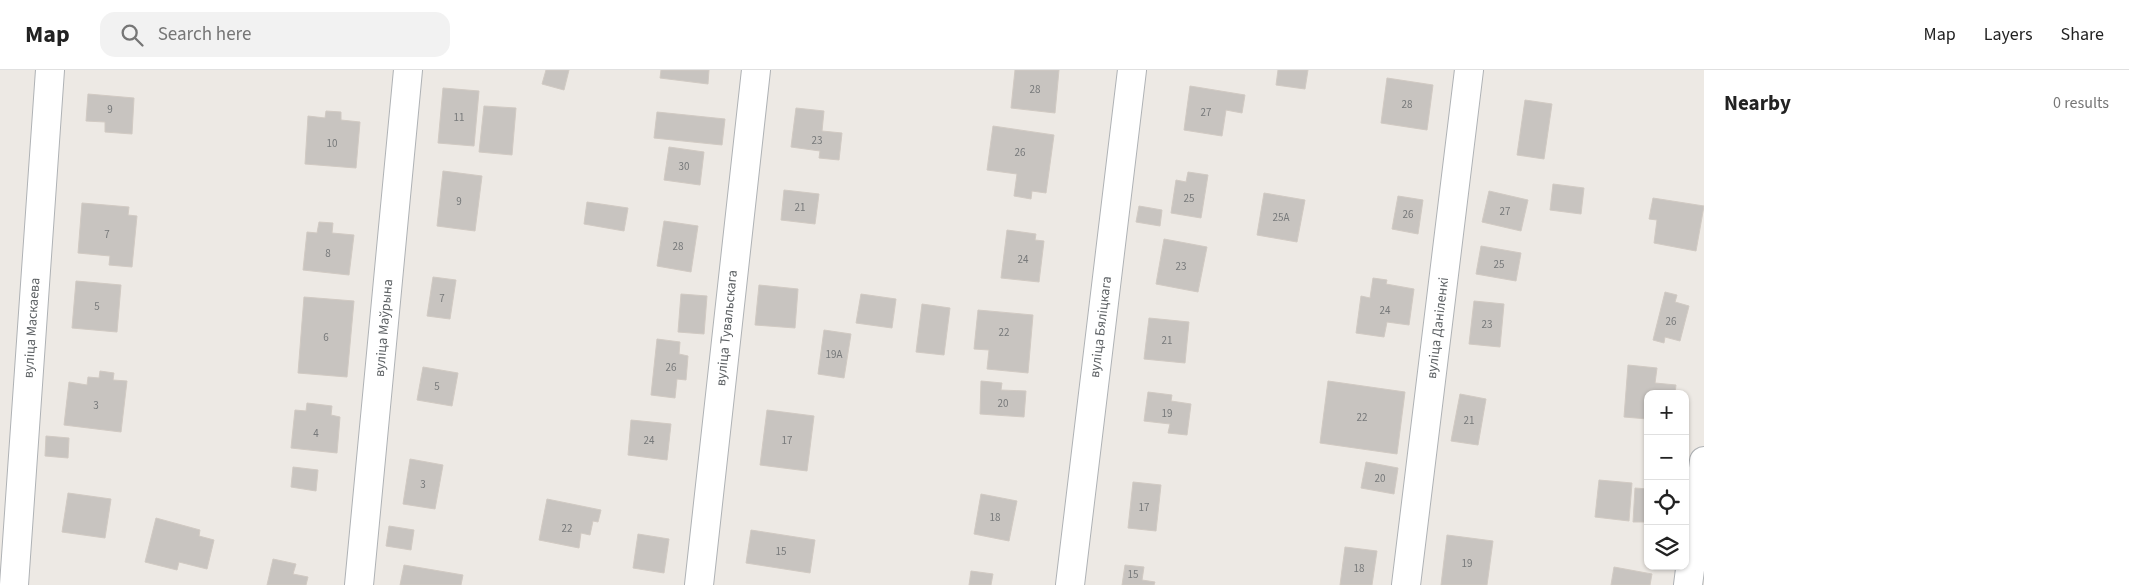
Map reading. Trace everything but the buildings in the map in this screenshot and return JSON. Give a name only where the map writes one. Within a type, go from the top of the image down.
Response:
[{"type":"street","name":"вуліца Маскаева","points":[[14,585],[50,70]]},
{"type":"street","name":"вуліца Маўрына","points":[[359,585],[408,70]]},
{"type":"street","name":"вуліца Тувальскага","points":[[699,585],[756,70]]},
{"type":"street","name":"вуліца Бяліцкага","points":[[1070,585],[1132,70]]},
{"type":"street","name":"вуліца Даніленкі","points":[[1406,585],[1469,70]]},
{"type":"street","points":[[0,476],[24,458]]},
{"type":"street","points":[[1688,585],[1704,461]]}]
